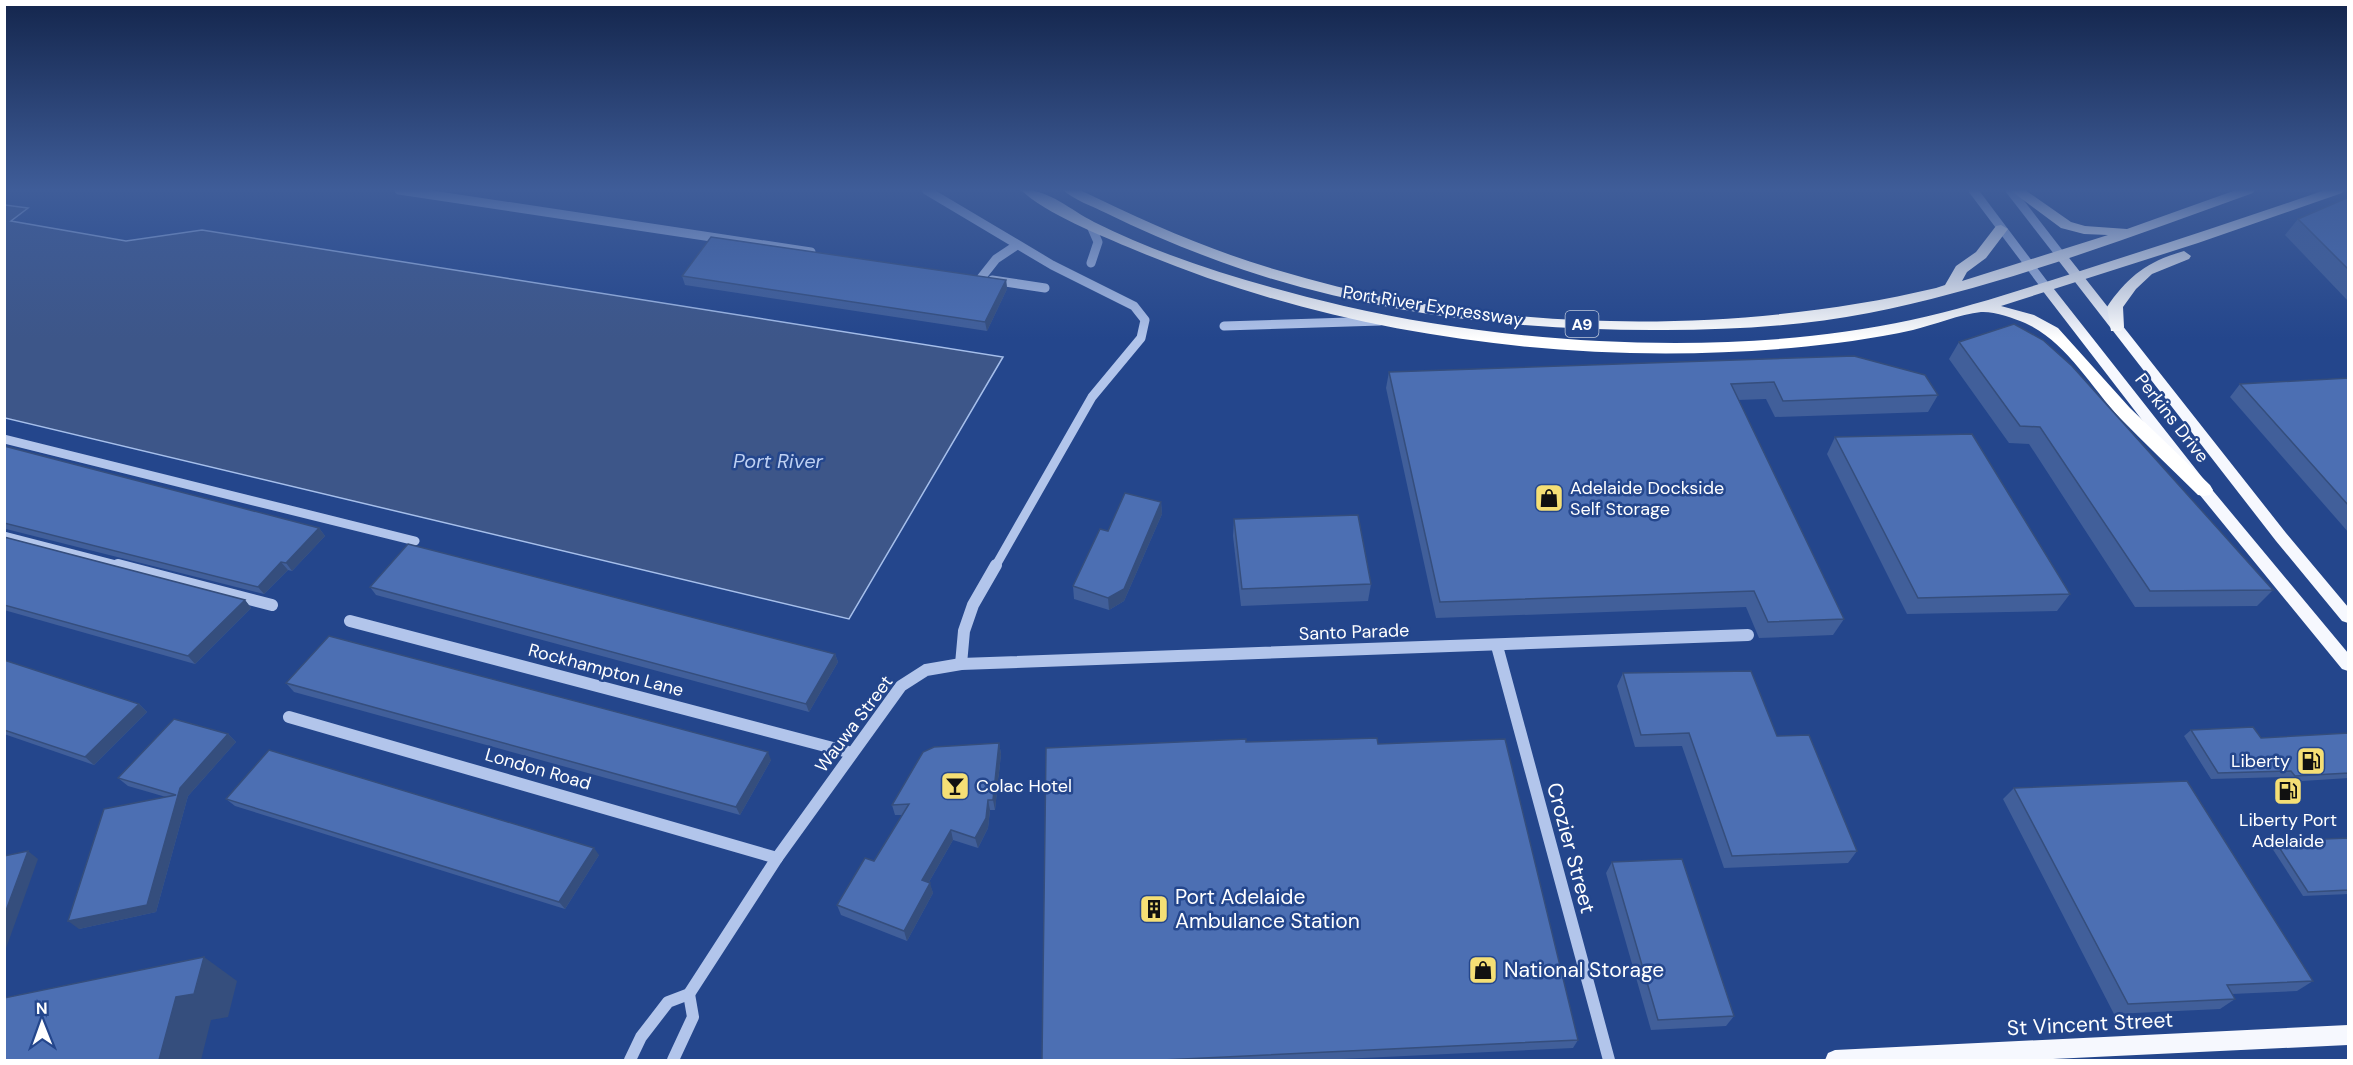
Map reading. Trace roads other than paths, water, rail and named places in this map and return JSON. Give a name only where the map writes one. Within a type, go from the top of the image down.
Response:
[{"type":"highway","name":"Port River Expressway","points":[[1125,240],[1204,272],[1302,303],[1383,321],[1496,339],[1609,347],[1738,347],[1824,339],[1899,328],[1985,307],[2196,240]]},
{"type":"highway","name":"Port River Expressway","points":[[1181,240],[1218,256],[1326,288],[1395,303],[1478,315],[1617,327],[1720,324],[1822,315],[1891,304],[2030,267],[2111,240]]},
{"type":"highway","points":[[1951,288],[1961,269],[1982,255],[1993,240]]},
{"type":"highway","points":[[2116,327],[2115,307],[2118,301],[2147,272],[2227,240]]},
{"type":"highway","points":[[1985,307],[2029,319],[2052,332],[2124,412],[2204,490]]},
{"type":"main road","name":"Perkins Drive","points":[[2062,257],[2281,537],[2349,617]]},
{"type":"main road","name":"Perkins Drive","points":[[2046,288],[2204,490],[2349,664]]},
{"type":"main road","name":"St Vincent Street","points":[[1835,1060],[2349,1035]]},
{"type":"street","points":[[727,240],[821,254]]},
{"type":"street","points":[[962,664],[964,631],[973,605],[1092,397],[1141,338],[1145,320],[1134,306],[1008,240]]},
{"type":"street","points":[[1092,262],[1097,240]]},
{"type":"street","name":"Perkins Drive","points":[[2009,240],[2046,288]]},
{"type":"street","name":"Perkins Drive","points":[[2049,240],[2062,257]]},
{"type":"street","points":[[1017,245],[996,259],[977,277],[1044,288]]},
{"type":"street","points":[[1224,326],[1383,321]]},
{"type":"street","points":[[4,439],[415,541]]},
{"type":"street","points":[[4,536],[272,605]]},
{"type":"street","name":"Rockhampton Lane","points":[[350,621],[852,753]]},
{"type":"street","name":"Santo Parade","points":[[962,664],[1748,635]]},
{"type":"street","name":"Crozier Street","points":[[1497,646],[1608,1060]]},
{"type":"street","name":"Wauwa Street","points":[[630,1060],[641,1037],[668,1002],[689,994],[777,858],[901,686],[926,670],[962,664]]},
{"type":"street","name":"London Road","points":[[289,717],[777,858]]},
{"type":"street","points":[[674,1060],[693,1017],[689,994]]},
{"type":"water","name":"Port River","points":[[5,240],[263,240],[1003,357],[849,619],[5,418]]},
{"type":"place","name":"Adelaide Dockside Self Storage","points":[[1549,498]]},
{"type":"place","name":"Liberty","points":[[2311,761]]},
{"type":"place","name":"Colac Hotel","points":[[955,786]]},
{"type":"place","name":"Liberty Port Adelaide","points":[[2288,791]]},
{"type":"place","name":"Port Adelaide Ambulance Station","points":[[1154,909]]},
{"type":"place","name":"National Storage","points":[[1483,970]]}]
